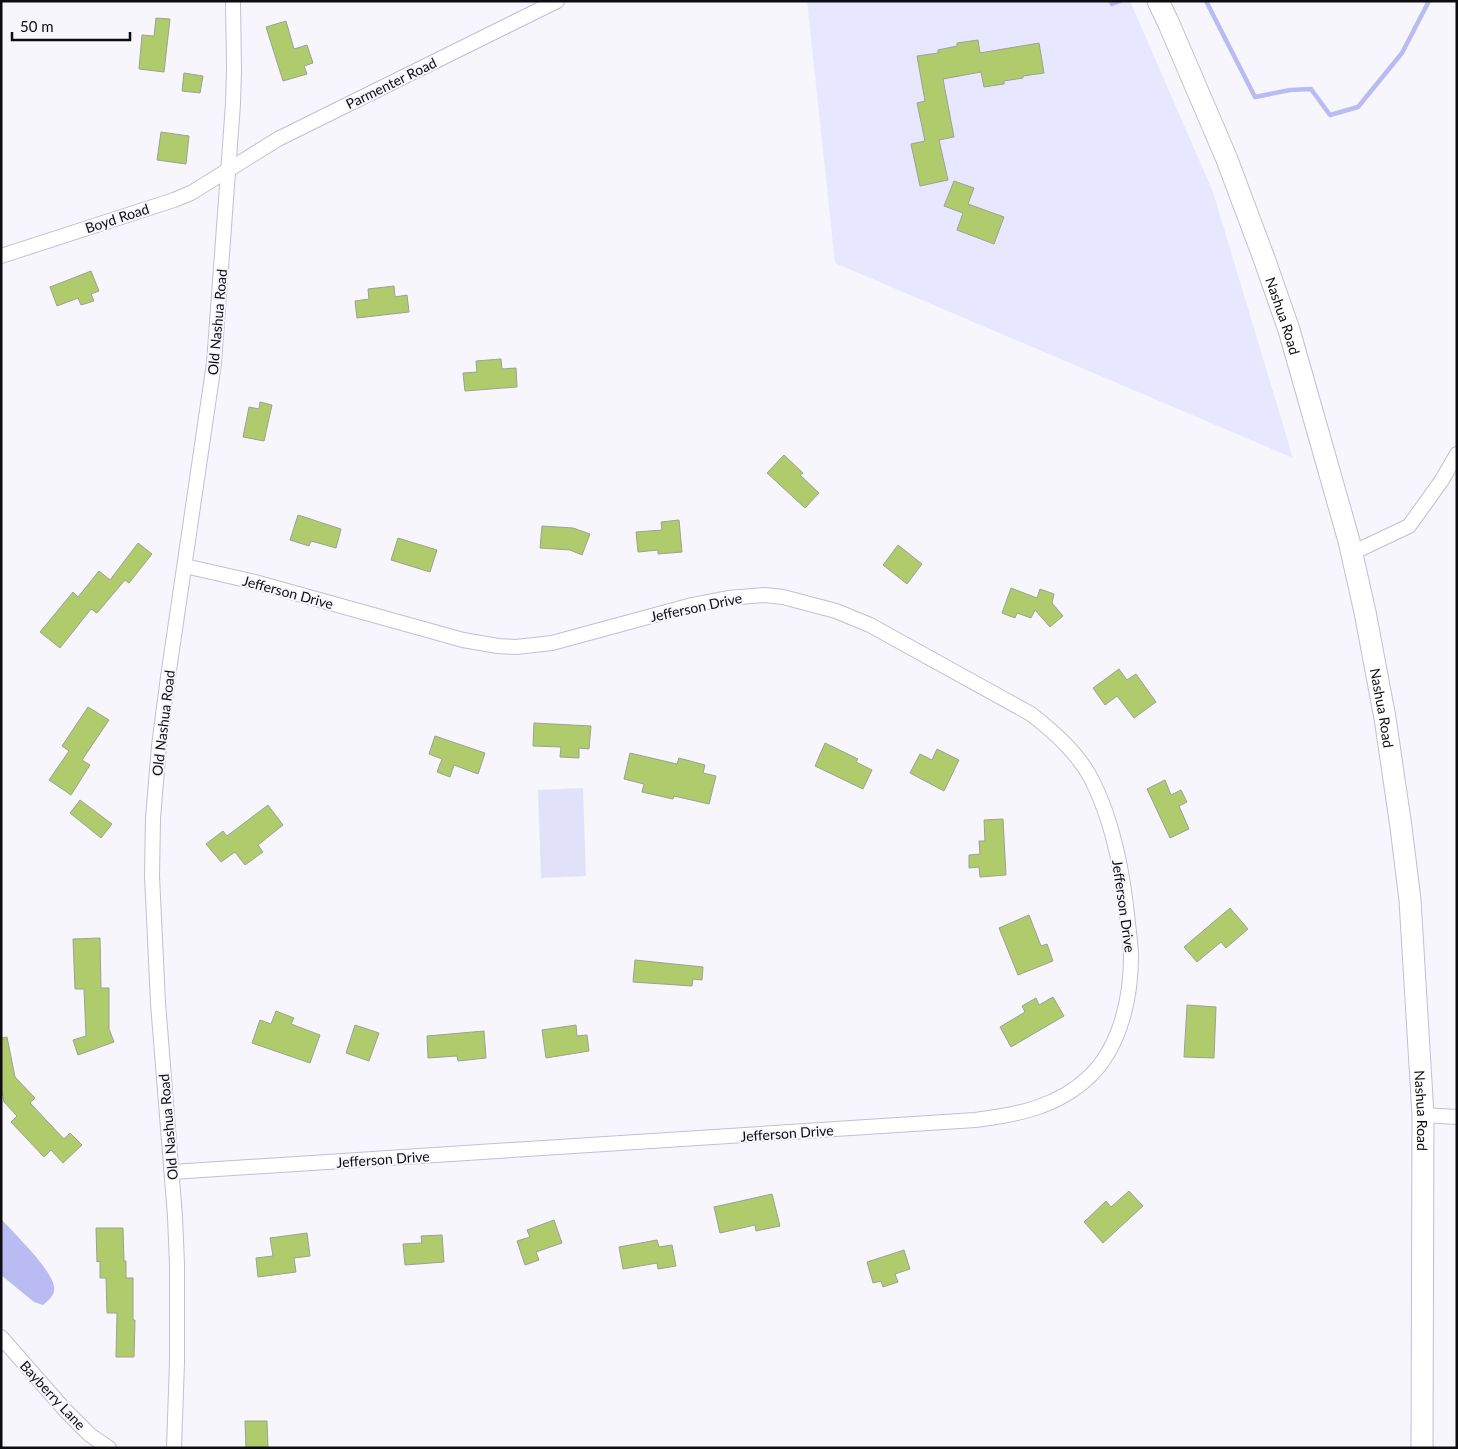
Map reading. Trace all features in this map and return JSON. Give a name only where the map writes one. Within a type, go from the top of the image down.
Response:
[{"type":"main road","name":"Nashua Road","points":[[1158,1],[1212,123],[1265,261],[1291,339],[1352,553],[1385,718],[1410,900],[1424,1115],[1422,1448]]},
{"type":"street","name":"Old Nashua Road","points":[[174,1448],[178,1265],[158,1004],[152,876],[153,818],[159,746],[214,363],[234,68],[232,1]]},
{"type":"street","name":"Parmenter Road","points":[[228,170],[278,139],[557,1]]},
{"type":"street","name":"Boyd Road","points":[[1,256],[174,200],[191,193],[228,170]]},
{"type":"street","points":[[1352,553],[1409,526],[1442,480],[1457,454]]},
{"type":"street","name":"Jefferson Drive","points":[[172,1172],[975,1120],[1011,1115],[1028,1111],[1062,1097],[1077,1087],[1102,1061],[1115,1036],[1124,1011],[1131,956],[1126,901],[1120,865],[1106,813],[1091,780],[1071,750],[1045,725],[1030,714],[870,625],[836,611],[784,597],[765,595],[737,597],[692,605],[552,643],[516,647],[498,646],[462,640],[255,582],[185,566]]},
{"type":"street","points":[[1424,1115],[1457,1117]]},
{"type":"street","name":"Bayberry Lane","points":[[1,1337],[65,1410],[90,1435],[109,1448]]},
{"type":"shaded area","points":[[807,1],[1130,1],[1213,192],[1293,458],[835,263]]},
{"type":"shaded area","points":[[583,788],[586,876],[541,878],[538,790]]},
{"type":"water","points":[[1,1219],[31,1251],[51,1279],[54,1292],[43,1305],[34,1302],[1,1275]]},
{"type":"building","points":[[156,18],[170,19],[164,72],[139,69],[142,35],[154,36]]},
{"type":"building","points":[[286,21],[294,49],[307,45],[313,63],[304,66],[307,74],[283,81],[266,27]]},
{"type":"building","points":[[978,40],[980,53],[1039,43],[1044,73],[1023,76],[1023,78],[1004,81],[1004,84],[984,87],[981,72],[943,79],[954,137],[939,140],[948,180],[920,186],[911,144],[925,141],[917,103],[925,101],[917,56],[938,53],[938,50],[957,46],[957,43]]},
{"type":"building","points":[[184,73],[203,76],[200,93],[182,91]]},
{"type":"building","points":[[161,132],[189,136],[186,164],[157,160]]},
{"type":"building","points":[[954,181],[974,188],[968,204],[1004,217],[994,244],[957,230],[963,213],[944,206]]},
{"type":"building","points":[[91,271],[99,291],[91,294],[94,301],[81,305],[78,298],[57,306],[50,287]]},
{"type":"building","points":[[394,286],[395,297],[407,295],[409,312],[357,318],[355,301],[369,299],[368,289]]},
{"type":"building","points":[[501,359],[502,369],[516,368],[517,387],[465,391],[463,373],[477,372],[476,361]]},
{"type":"building","points":[[260,402],[272,405],[264,441],[243,437],[249,407],[259,409]]},
{"type":"building","points":[[784,455],[803,473],[800,475],[819,493],[805,508],[767,473]]},
{"type":"building","points":[[298,515],[341,529],[336,548],[311,541],[309,546],[290,540]]},
{"type":"building","points":[[679,520],[682,552],[658,554],[658,550],[638,552],[636,532],[662,530],[661,522]]},
{"type":"building","points":[[542,526],[573,528],[590,534],[582,555],[570,550],[540,548]]},
{"type":"building","points":[[398,538],[437,550],[430,572],[391,560]]},
{"type":"building","points":[[138,543],[152,554],[129,583],[125,580],[97,613],[91,609],[60,648],[40,632],[73,592],[78,597],[99,571],[110,580]]},
{"type":"building","points":[[898,545],[922,564],[907,584],[883,565]]},
{"type":"building","points":[[1011,588],[1037,598],[1040,589],[1054,594],[1052,603],[1063,616],[1050,627],[1035,610],[1031,618],[1017,613],[1015,618],[1002,613]]},
{"type":"building","points":[[1119,669],[1127,680],[1136,674],[1156,702],[1134,718],[1117,696],[1105,705],[1093,688]]},
{"type":"building","points":[[88,707],[109,720],[82,760],[90,765],[71,795],[49,780],[69,751],[62,746]]},
{"type":"building","points":[[534,723],[591,726],[589,749],[579,748],[579,758],[560,757],[561,747],[533,746]]},
{"type":"building","points":[[435,736],[485,753],[478,774],[454,765],[450,777],[437,772],[442,759],[429,754]]},
{"type":"building","points":[[825,743],[858,759],[856,762],[872,770],[863,789],[815,766]]},
{"type":"building","points":[[937,749],[959,760],[944,791],[910,773],[920,754],[932,760]]},
{"type":"building","points":[[630,753],[677,764],[679,758],[705,765],[703,773],[716,776],[709,804],[674,796],[673,799],[642,792],[644,784],[624,779]]},
{"type":"building","points":[[1165,780],[1171,795],[1181,790],[1187,802],[1179,806],[1189,829],[1170,838],[1147,789]]},
{"type":"building","points":[[80,800],[112,824],[101,838],[70,813]]},
{"type":"building","points":[[268,805],[283,825],[258,845],[263,852],[245,865],[235,852],[221,862],[206,844],[223,831],[227,836]]},
{"type":"building","points":[[1003,819],[1006,875],[980,877],[979,867],[969,868],[969,855],[980,854],[979,841],[985,841],[984,820]]},
{"type":"building","points":[[1230,908],[1248,929],[1226,948],[1221,942],[1197,962],[1184,947]]},
{"type":"building","points":[[1029,915],[1041,946],[1047,944],[1053,961],[1018,975],[999,928]]},
{"type":"building","points":[[100,938],[101,988],[109,988],[109,1029],[114,1042],[78,1055],[73,1040],[86,1036],[84,989],[75,989],[73,939]]},
{"type":"building","points":[[635,960],[703,967],[702,980],[693,979],[692,986],[633,982]]},
{"type":"building","points":[[1053,997],[1064,1016],[1011,1047],[1000,1027],[1025,1012],[1022,1006],[1036,998],[1039,1005]]},
{"type":"building","points":[[1187,1005],[1216,1007],[1214,1058],[1184,1057]]},
{"type":"building","points":[[276,1011],[294,1018],[291,1024],[320,1035],[310,1063],[252,1043],[260,1020],[271,1024]]},
{"type":"building","points":[[355,1025],[379,1033],[369,1061],[346,1053]]},
{"type":"building","points":[[576,1025],[577,1036],[587,1035],[589,1051],[546,1058],[542,1030]]},
{"type":"building","points":[[484,1031],[486,1058],[458,1061],[457,1056],[428,1058],[427,1036]]},
{"type":"building","points":[[7,1037],[15,1077],[35,1098],[30,1103],[64,1139],[70,1133],[82,1145],[63,1163],[51,1150],[44,1157],[11,1122],[17,1116],[4,1102],[1,1087],[1,1038]]},
{"type":"building","points":[[1129,1191],[1143,1206],[1103,1243],[1084,1222],[1106,1201],[1111,1207]]},
{"type":"building","points":[[772,1194],[780,1226],[756,1231],[755,1225],[720,1233],[714,1207]]},
{"type":"building","points":[[554,1220],[562,1243],[536,1252],[539,1260],[525,1265],[517,1241],[530,1237],[527,1230]]},
{"type":"building","points":[[96,1228],[123,1228],[126,1278],[133,1278],[134,1357],[116,1357],[117,1313],[107,1313],[106,1278],[100,1278],[100,1261],[97,1262]]},
{"type":"building","points":[[307,1233],[310,1256],[294,1258],[296,1272],[258,1277],[256,1258],[273,1256],[270,1238]]},
{"type":"building","points":[[442,1235],[444,1262],[405,1265],[403,1244],[422,1243],[421,1236]]},
{"type":"building","points":[[657,1240],[659,1247],[672,1245],[676,1266],[658,1269],[657,1263],[623,1269],[619,1247]]},
{"type":"building","points":[[904,1250],[910,1269],[895,1274],[898,1282],[883,1287],[881,1281],[873,1283],[867,1262]]},
{"type":"building","points":[[245,1421],[267,1421],[268,1448],[246,1448]]},
{"type":"waterway","points":[[1111,1],[1112,4],[1120,1]]},
{"type":"waterway","points":[[1206,1],[1255,97],[1290,90],[1311,89],[1330,115],[1358,107],[1402,53],[1429,1]]}]
